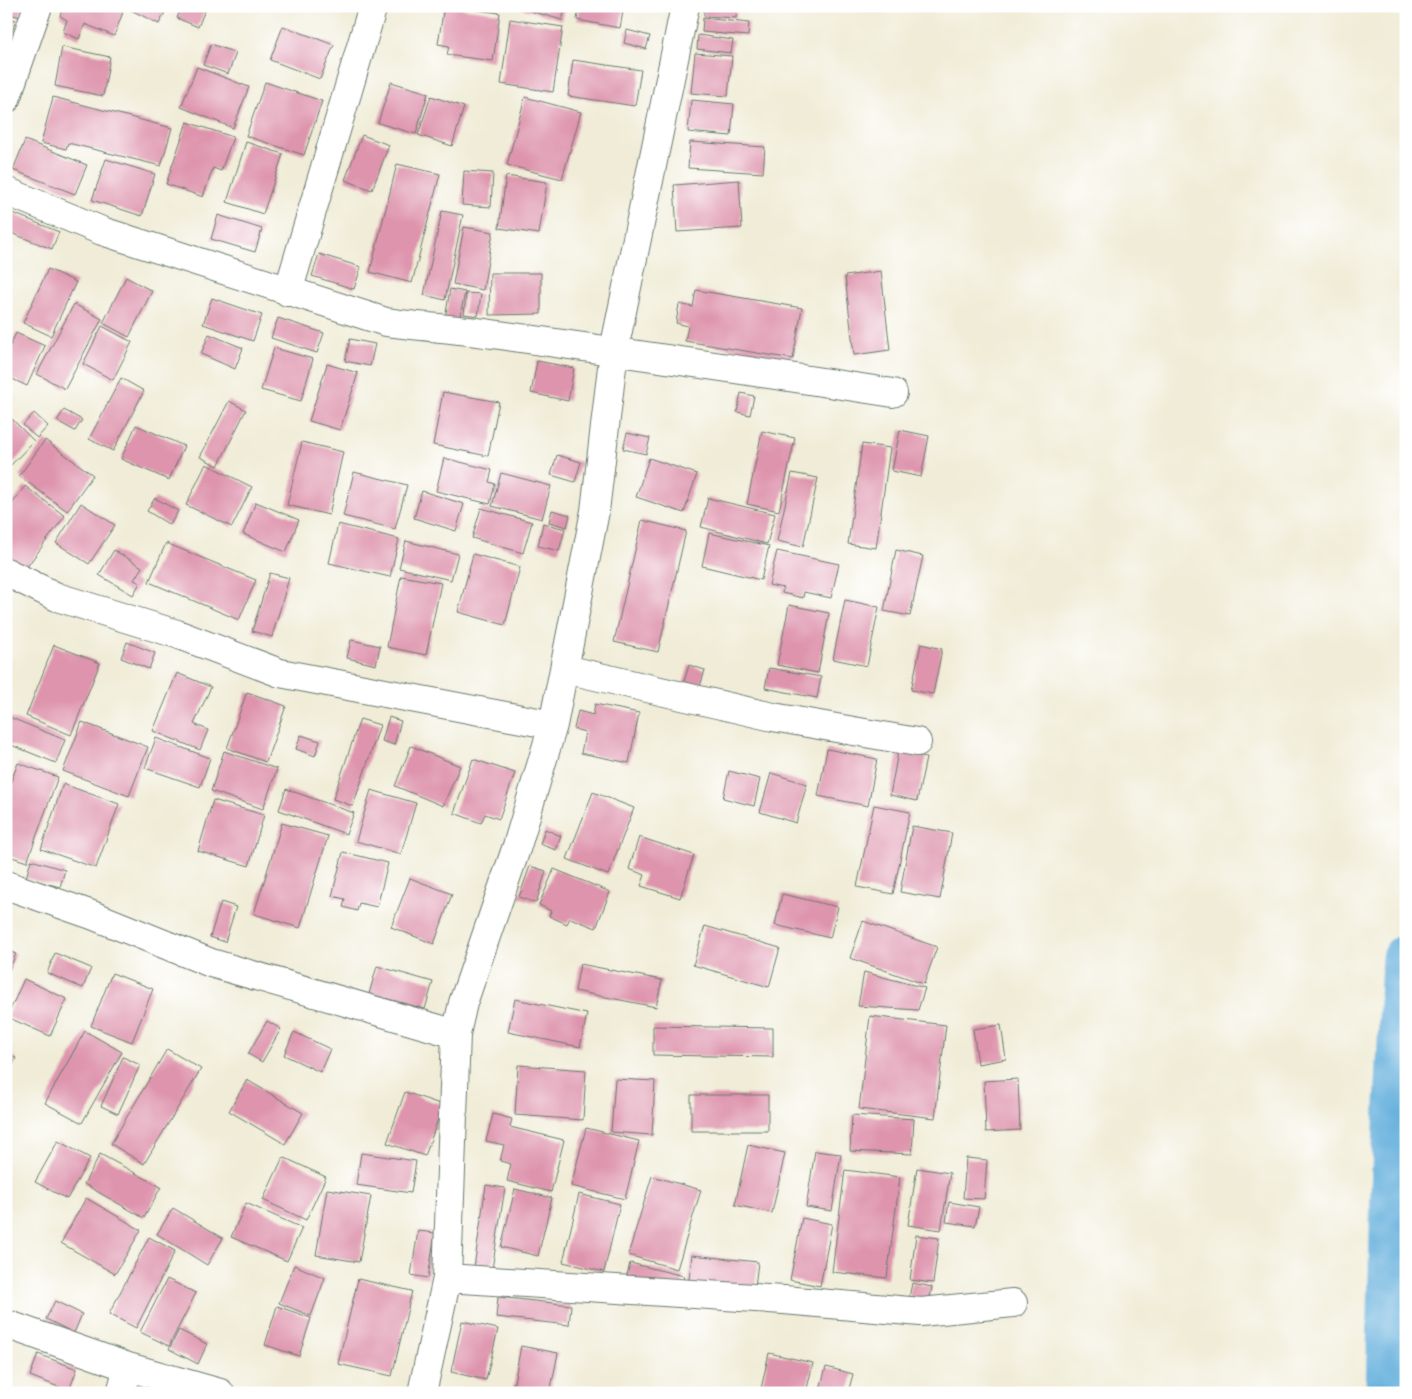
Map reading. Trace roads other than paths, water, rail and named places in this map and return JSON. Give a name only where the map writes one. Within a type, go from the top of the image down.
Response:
[{"type":"street","points":[[6,99],[38,6]]},
{"type":"street","points":[[288,292],[373,6]]},
{"type":"street","points":[[422,1393],[448,1278],[456,1034],[463,1002],[517,846],[552,725],[565,669],[595,511],[614,350],[685,6]]},
{"type":"street","points":[[6,191],[102,231],[386,322],[424,328],[480,332],[614,350],[893,392]]},
{"type":"street","points":[[6,572],[57,597],[177,634],[280,673],[552,725]]},
{"type":"street","points":[[565,669],[773,717],[917,742]]},
{"type":"street","points":[[6,885],[92,915],[211,963],[456,1034]]},
{"type":"street","points":[[448,1278],[784,1300],[921,1312],[1014,1303]]},
{"type":"street","points":[[6,1324],[128,1367],[220,1393]]},
{"type":"street","points":[[120,1393],[128,1367]]},
{"type":"waterway","points":[[1390,1393],[1395,1190],[1406,959]]}]
